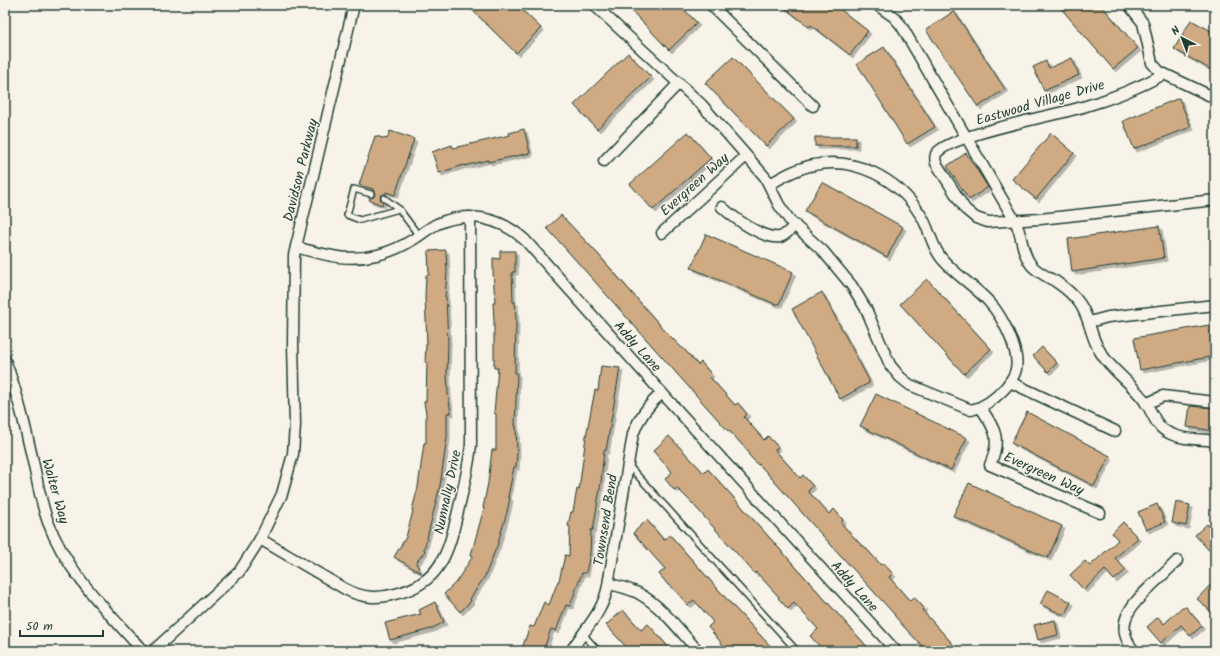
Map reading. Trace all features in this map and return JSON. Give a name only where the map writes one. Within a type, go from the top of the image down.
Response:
[{"type":"street","name":"Davidson Parkway","points":[[153,651],[239,572],[260,539],[282,494],[293,454],[295,425],[292,344],[296,247],[354,5]]},
{"type":"street","name":"Evergreen Way","points":[[594,5],[679,83],[710,114],[746,156],[769,185],[779,205],[795,226],[823,251],[852,286],[866,309],[890,365],[900,377],[910,385],[964,408],[971,410],[981,408],[992,425],[996,438],[996,450],[990,465],[1100,513]]},
{"type":"street","points":[[711,5],[813,106]]},
{"type":"street","name":"Eastwood Village Drive","points":[[877,5],[894,17],[901,25],[1016,221],[1020,229],[1023,251],[1029,262],[1036,270],[1057,282],[1075,298],[1084,310],[1093,337],[1100,352],[1111,367],[1136,390],[1157,423],[1166,431],[1178,437],[1215,441]]},
{"type":"street","points":[[1129,5],[1143,23],[1152,63],[1160,72],[1215,98]]},
{"type":"street","name":"Eastwood Village Drive","points":[[1164,74],[1130,90],[1086,106],[993,130],[951,144],[939,151],[935,156],[936,163],[961,205],[970,215],[988,222],[1016,221],[1215,200]]},
{"type":"street","points":[[604,161],[679,83]]},
{"type":"street","name":"Evergreen Way","points":[[662,233],[746,156]]},
{"type":"street","points":[[769,185],[799,169],[814,165],[830,163],[848,165],[866,169],[878,174],[911,201],[920,214],[935,248],[942,259],[993,306],[1011,340],[1016,357],[1016,369],[1010,382],[989,403],[981,408]]},
{"type":"street","points":[[722,207],[742,223],[769,236],[775,237],[784,235],[795,226]]},
{"type":"street","name":"Addy Lane","points":[[296,247],[333,257],[364,257],[390,251],[402,246],[432,227],[457,218],[470,217],[486,219],[503,224],[511,229],[525,240],[896,651]]},
{"type":"street","name":"Nunnally Drive","points":[[260,539],[345,589],[358,595],[370,597],[386,597],[410,590],[428,578],[442,562],[447,554],[451,541],[467,475],[471,444],[470,217]]},
{"type":"street","points":[[1089,322],[1108,317],[1215,305]]},
{"type":"street","name":"Walter Way","points":[[5,360],[19,402],[40,496],[48,522],[66,558],[80,579],[143,651]]},
{"type":"street","points":[[1010,382],[1115,431]]},
{"type":"street","name":"Townsend Bend","points":[[571,651],[603,603],[608,584],[632,439],[638,422],[647,407],[662,393]]},
{"type":"street","points":[[1146,404],[1163,396],[1215,402]]},
{"type":"street","points":[[1134,651],[1125,635],[1125,620],[1127,613],[1141,596],[1177,561]]},
{"type":"street","points":[[608,584],[633,591],[648,599],[698,651]]},
{"type":"lane","points":[[371,194],[354,189],[347,215],[360,220],[399,209]]},
{"type":"lane","points":[[384,198],[399,209],[419,236]]},
{"type":"lane","points":[[628,464],[797,651]]},
{"type":"lane","points":[[583,634],[598,651]]},
{"type":"building","points":[[467,5],[517,5],[541,28],[516,53]]},
{"type":"building","points":[[626,5],[680,5],[697,23],[669,50]]},
{"type":"building","points":[[781,5],[835,5],[868,31],[850,55],[811,25],[809,27]]},
{"type":"building","points":[[1058,5],[1101,5],[1138,48],[1113,69]]},
{"type":"building","points":[[954,11],[1005,89],[978,107],[926,30]]},
{"type":"building","points":[[1191,20],[1215,33],[1215,72],[1174,49]]},
{"type":"building","points":[[884,47],[935,127],[907,144],[857,64]]},
{"type":"building","points":[[628,53],[651,77],[597,129],[574,105]]},
{"type":"building","points":[[733,57],[794,119],[766,146],[705,83]]},
{"type":"building","points":[[1072,58],[1079,75],[1044,91],[1033,67],[1046,61],[1049,68]]},
{"type":"building","points":[[1179,98],[1191,127],[1134,149],[1123,121]]},
{"type":"building","points":[[524,129],[530,153],[488,162],[488,160],[464,165],[439,173],[432,152],[452,145],[453,148],[510,135],[509,133]]},
{"type":"building","points":[[390,131],[414,139],[395,195],[386,192],[386,194],[382,195],[380,198],[383,202],[382,205],[369,200],[375,195],[373,189],[359,185],[375,136],[387,139]]},
{"type":"building","points":[[688,132],[711,158],[653,210],[630,184]]},
{"type":"building","points":[[1051,133],[1074,153],[1036,199],[1012,179]]},
{"type":"building","points":[[815,137],[856,137],[856,146],[815,146]]},
{"type":"building","points":[[966,153],[988,187],[969,200],[947,166]]},
{"type":"building","points":[[822,182],[903,227],[887,257],[805,211]]},
{"type":"building","points":[[561,215],[597,253],[666,332],[698,365],[701,362],[711,374],[709,376],[735,405],[738,403],[747,414],[744,417],[764,440],[768,436],[778,447],[775,450],[800,478],[803,475],[813,486],[808,491],[829,514],[834,509],[843,520],[841,523],[881,565],[883,563],[893,574],[889,577],[910,601],[914,597],[924,608],[922,610],[959,651],[927,651],[904,627],[895,615],[759,464],[758,465],[748,454],[749,453],[729,430],[728,431],[547,228]]},
{"type":"building","points":[[1159,226],[1164,258],[1072,272],[1068,239]]},
{"type":"building","points":[[706,234],[793,272],[779,304],[775,304],[691,268]]},
{"type":"building","points":[[446,250],[447,272],[445,297],[448,342],[447,373],[451,413],[447,413],[447,437],[440,486],[425,551],[416,563],[421,573],[394,557],[406,537],[418,487],[424,443],[426,443],[426,414],[424,402],[426,401],[427,362],[425,362],[427,344],[425,297],[426,275],[429,275],[428,251]]},
{"type":"building","points":[[500,251],[515,251],[515,272],[512,272],[513,302],[515,302],[516,320],[516,467],[514,467],[508,497],[510,498],[507,512],[497,546],[485,576],[470,599],[471,601],[460,612],[444,594],[456,582],[473,556],[471,555],[484,508],[492,450],[496,450],[496,414],[494,413],[498,368],[494,368],[493,303],[495,303],[493,258],[500,259]]},
{"type":"building","points":[[927,279],[991,349],[964,374],[900,304]]},
{"type":"building","points":[[822,292],[869,380],[869,383],[840,399],[792,309]]},
{"type":"building","points":[[1215,324],[1215,356],[1140,370],[1134,338]]},
{"type":"building","points":[[1042,347],[1057,363],[1048,372],[1033,356]]},
{"type":"building","points":[[601,366],[620,368],[606,451],[604,450],[601,483],[593,530],[591,530],[590,553],[586,573],[582,573],[570,606],[566,605],[556,631],[551,629],[543,651],[521,651],[530,626],[534,627],[544,602],[549,605],[559,581],[565,555],[569,556],[570,527],[568,526],[571,512],[573,512],[577,489],[579,490],[586,436],[595,390],[598,391]]},
{"type":"building","points":[[876,394],[967,438],[951,470],[860,426]]},
{"type":"building","points":[[1190,406],[1215,408],[1215,431],[1187,427]]},
{"type":"building","points":[[1027,412],[1110,456],[1094,486],[1011,443]]},
{"type":"building","points":[[669,436],[704,473],[708,469],[871,651],[824,651],[810,636],[818,629],[794,603],[788,609],[778,598],[779,597],[756,572],[755,574],[692,503],[677,488],[674,490],[665,479],[672,472],[653,451]]},
{"type":"building","points":[[969,483],[1062,526],[1048,558],[953,516]]},
{"type":"building","points":[[1176,502],[1190,505],[1186,526],[1172,523]]},
{"type":"building","points":[[1157,504],[1165,522],[1146,530],[1138,512]]},
{"type":"building","points":[[647,520],[664,540],[670,535],[775,651],[728,651],[708,627],[713,622],[694,600],[688,605],[670,585],[669,586],[659,574],[665,569],[633,533]]},
{"type":"building","points":[[1123,522],[1138,538],[1115,558],[1126,570],[1114,580],[1105,570],[1084,590],[1070,575],[1085,561],[1090,566],[1118,540],[1112,533]]},
{"type":"building","points":[[1207,524],[1215,533],[1215,557],[1195,535]]},
{"type":"building","points":[[1215,580],[1215,615],[1197,599]]},
{"type":"building","points":[[1048,590],[1071,602],[1065,614],[1061,614],[1040,604]]},
{"type":"building","points":[[435,602],[444,622],[431,629],[390,640],[385,623],[421,614],[419,610]]},
{"type":"building","points":[[1182,607],[1186,607],[1202,626],[1190,636],[1181,625],[1161,643],[1147,627],[1158,617],[1164,624]]},
{"type":"building","points":[[623,610],[641,630],[648,624],[672,651],[630,651],[606,625]]},
{"type":"building","points":[[1055,620],[1058,635],[1038,640],[1034,625]]}]
